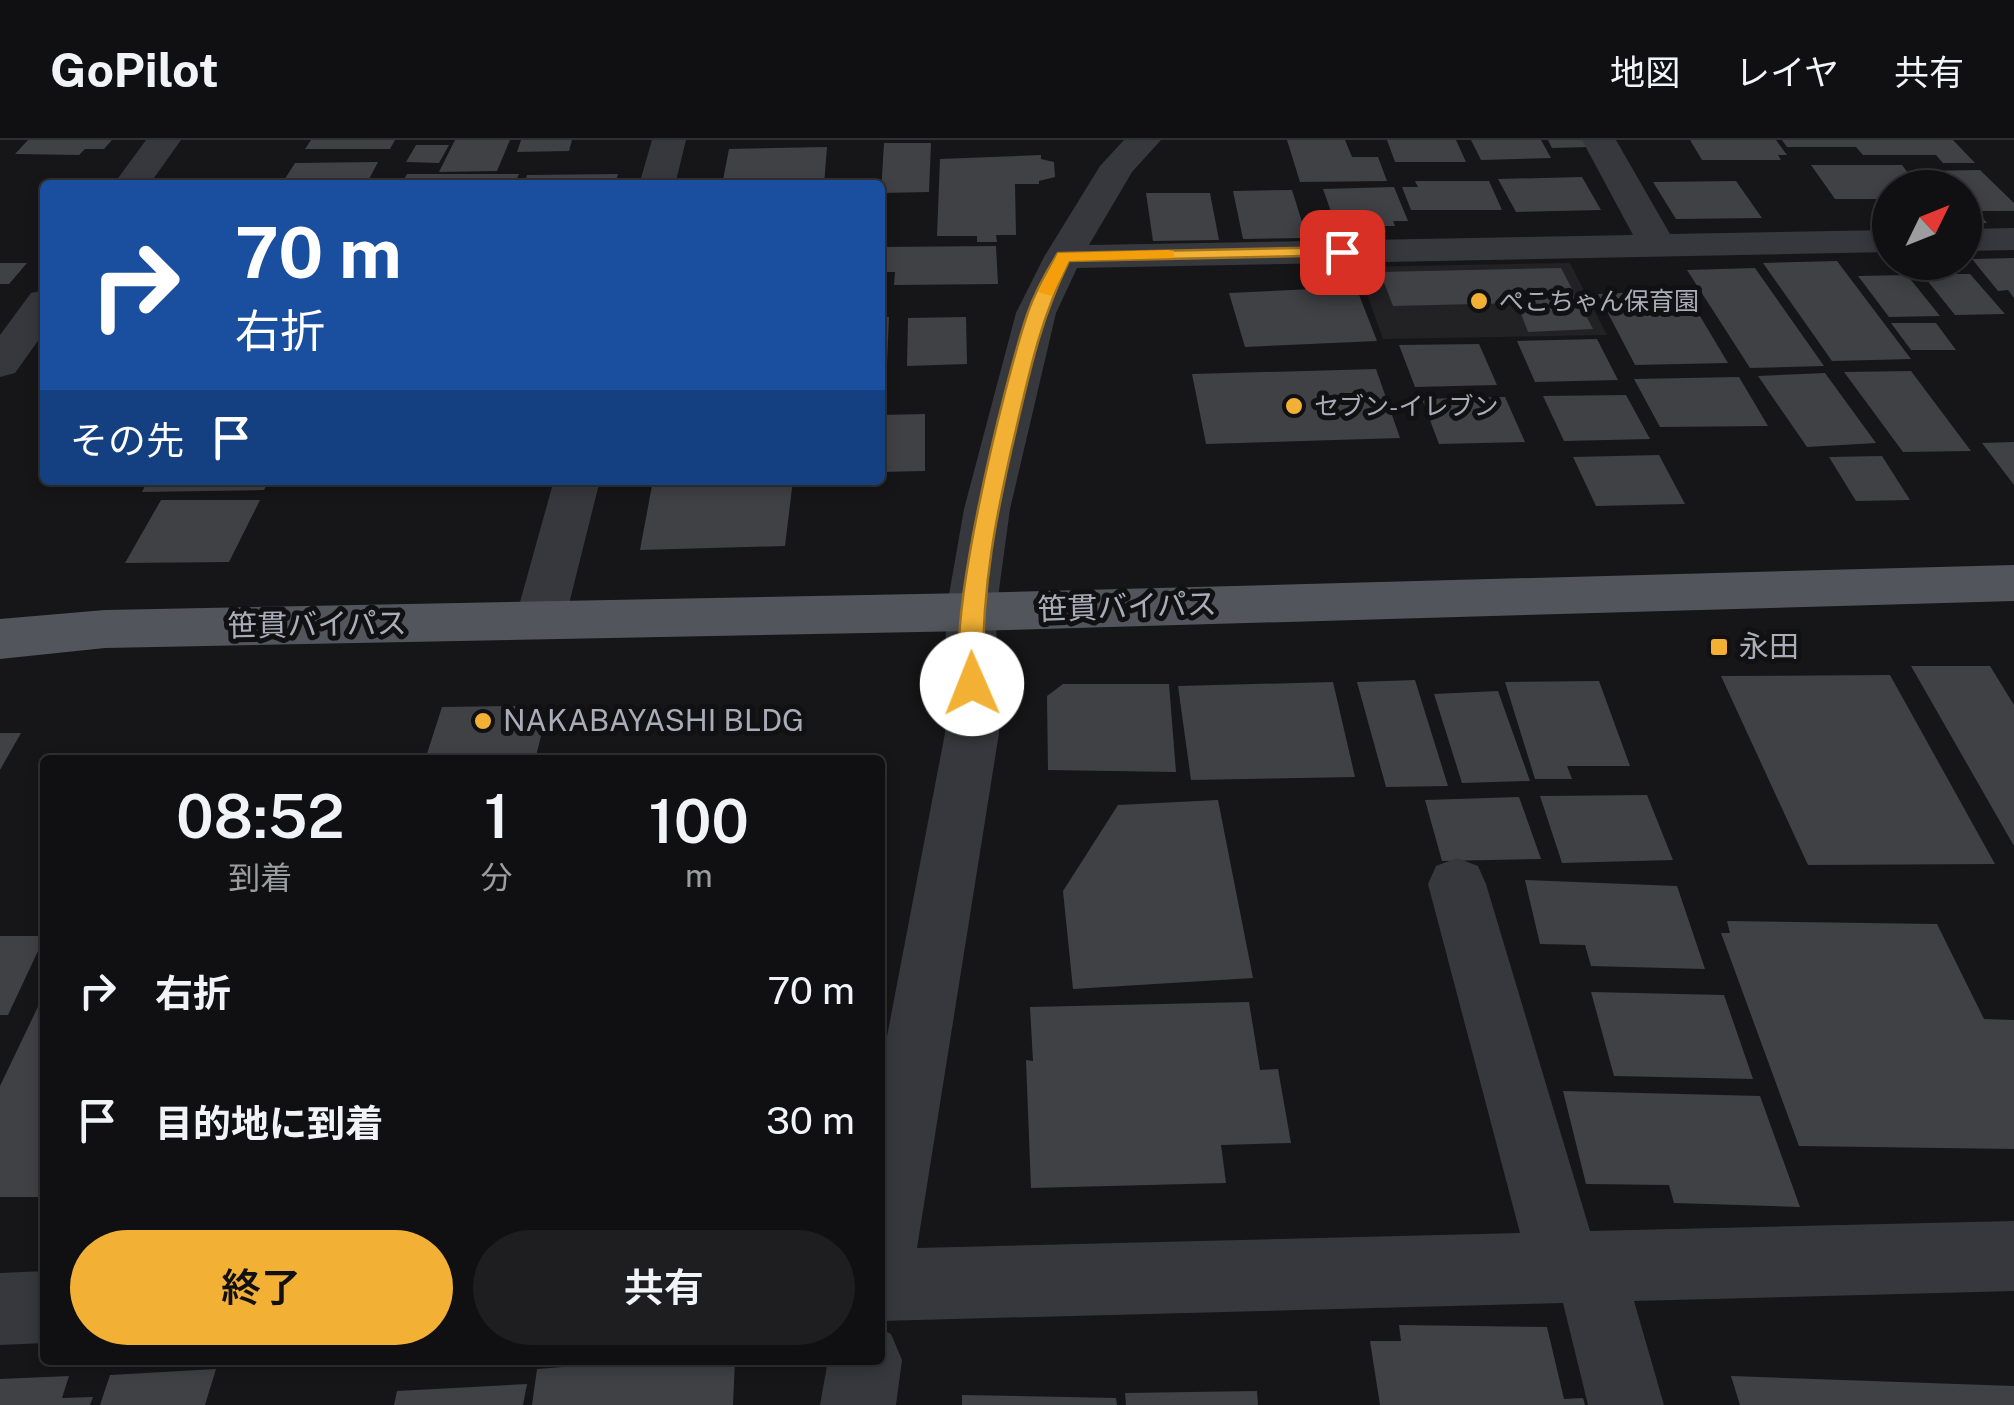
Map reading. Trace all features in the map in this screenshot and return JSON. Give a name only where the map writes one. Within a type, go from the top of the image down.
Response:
[{"type":"main road","name":"笹貫バイパス","points":[[0,638],[105,629],[971,612],[2014,584]]},
{"type":"street","points":[[135,180],[164,140]]},
{"type":"street","points":[[657,180],[669,140]]},
{"type":"street","points":[[885,1229],[972,733],[971,612],[987,510],[1036,313],[1063,257],[1118,166],[1144,140]]},
{"type":"street","points":[[1599,140],[1658,246]]},
{"type":"street","points":[[1982,240],[2014,239]]},
{"type":"street","points":[[1063,257],[1872,241]]},
{"type":"street","points":[[0,364],[40,309]]},
{"type":"street","points":[[540,620],[576,485]]},
{"type":"street","points":[[1457,884],[1577,1267],[1626,1405]]},
{"type":"street","points":[[885,1285],[2014,1256]]},
{"type":"street","points":[[0,1308],[40,1307]]},
{"type":"street","points":[[858,1405],[863,1365]]},
{"type":"shaded area","name":"ぺこちゃん保育園","points":[[1570,263],[1607,335],[1383,339],[1357,267]]},
{"type":"building","points":[[28,140],[112,140],[104,149],[85,149],[79,155],[15,154]]},
{"type":"building","points":[[311,140],[395,140],[390,149],[305,149]]},
{"type":"building","points":[[455,140],[510,140],[497,171],[439,172]]},
{"type":"building","points":[[521,140],[572,140],[569,151],[517,152]]},
{"type":"building","points":[[1287,140],[1345,140],[1352,157],[1378,157],[1387,181],[1300,182]]},
{"type":"building","points":[[1387,140],[1456,140],[1466,162],[1395,162]]},
{"type":"building","points":[[1471,140],[1541,140],[1551,158],[1481,160]]},
{"type":"building","points":[[1548,140],[1584,140],[1588,147],[1552,148]]},
{"type":"building","points":[[1690,140],[1776,140],[1787,155],[1778,155],[1781,160],[1702,160]]},
{"type":"building","points":[[1782,140],[1953,140],[1975,163],[1943,163],[1936,155],[1863,155],[1856,147],[1787,147]]},
{"type":"building","points":[[884,143],[931,143],[929,192],[885,193],[885,180],[882,180]]},
{"type":"building","points":[[416,145],[449,145],[439,163],[406,162]]},
{"type":"building","points":[[827,147],[824,180],[723,180],[729,149]]},
{"type":"building","points":[[1041,155],[1041,159],[1054,162],[1055,177],[1039,184],[1015,184],[1016,235],[996,235],[997,242],[977,242],[977,236],[937,236],[940,159]]},
{"type":"building","points":[[378,162],[369,180],[284,180],[295,163]]},
{"type":"building","points":[[1811,165],[1902,165],[1906,170],[1872,170],[1872,199],[1835,199]]},
{"type":"building","points":[[1982,172],[2014,203],[2014,211],[1982,211]]},
{"type":"building","points":[[407,174],[519,174],[516,180],[404,180]]},
{"type":"building","points":[[618,174],[616,180],[526,180],[527,175]]},
{"type":"building","points":[[1582,177],[1601,210],[1516,212],[1498,179]]},
{"type":"building","points":[[1415,181],[1489,181],[1502,210],[1411,210],[1402,187],[1418,187]]},
{"type":"building","points":[[1736,181],[1762,218],[1676,219],[1653,182]]},
{"type":"building","points":[[1394,187],[1408,221],[1393,221],[1395,226],[1336,226],[1323,189]]},
{"type":"building","points":[[1292,190],[1307,238],[1243,239],[1233,191]]},
{"type":"building","points":[[1146,193],[1210,193],[1219,240],[1153,241]]},
{"type":"building","points":[[996,246],[998,284],[894,285],[895,272],[885,272],[885,247]]},
{"type":"building","points":[[2014,258],[2014,298],[2008,290],[1998,291],[1982,271],[1982,259]]},
{"type":"building","points":[[1837,261],[1911,359],[1832,361],[1763,263]]},
{"type":"building","points":[[0,263],[27,263],[9,284],[0,284]]},
{"type":"building","points":[[1561,268],[1593,329],[1528,332],[1517,303],[1393,306],[1380,272]]},
{"type":"building","points":[[1755,268],[1824,366],[1750,368],[1687,270]]},
{"type":"building","points":[[1858,276],[1911,280],[1940,316],[1889,317]]},
{"type":"building","points":[[1927,280],[1975,280],[2005,314],[1955,315]]},
{"type":"building","points":[[1356,287],[1377,341],[1245,347],[1229,293]]},
{"type":"building","points":[[1685,291],[1728,363],[1635,365],[1598,294]]},
{"type":"building","points":[[885,317],[889,317],[887,364]]},
{"type":"building","points":[[966,317],[967,364],[907,366],[908,318]]},
{"type":"building","points":[[1891,323],[1936,323],[1956,350],[1911,350]]},
{"type":"building","points":[[1597,339],[1618,380],[1535,382],[1517,341]]},
{"type":"building","points":[[1479,344],[1497,385],[1415,387],[1399,345]]},
{"type":"building","name":"セブン-イレブン","points":[[1376,369],[1400,438],[1206,444],[1192,374]]},
{"type":"building","points":[[1911,371],[1971,451],[1903,452],[1844,372]]},
{"type":"building","points":[[1825,373],[1876,443],[1807,447],[1758,376]]},
{"type":"building","points":[[1739,377],[1768,426],[1660,427],[1634,379]]},
{"type":"building","points":[[1626,395],[1650,439],[1564,441],[1543,396]]},
{"type":"building","points":[[1505,397],[1525,442],[1439,444],[1422,399]]},
{"type":"building","points":[[925,414],[925,471],[885,472],[885,415]]},
{"type":"building","points":[[2014,442],[2014,485],[1982,443]]},
{"type":"building","points":[[1659,455],[1685,504],[1596,506],[1573,457]]},
{"type":"building","points":[[1882,456],[1910,500],[1856,501],[1829,457]]},
{"type":"building","points":[[146,485],[266,485],[264,490],[142,492]]},
{"type":"building","points":[[652,485],[792,485],[785,546],[640,550]]},
{"type":"building","points":[[161,500],[260,500],[229,562],[125,563]]},
{"type":"building","points":[[1911,666],[1990,666],[2014,705],[2014,846]]},
{"type":"building","points":[[1890,675],[1995,864],[1808,865],[1721,676]]},
{"type":"building","points":[[1415,680],[1448,786],[1386,787],[1357,682]]},
{"type":"building","points":[[1599,681],[1630,766],[1567,766],[1572,779],[1535,779],[1505,682]]},
{"type":"building","points":[[1333,682],[1355,777],[1191,780],[1178,686]]},
{"type":"building","points":[[1063,684],[1169,684],[1176,772],[1048,770],[1047,696]]},
{"type":"building","points":[[1498,691],[1530,781],[1462,783],[1434,694]]},
{"type":"building","name":"NAKABAYASHI BLDG","points":[[515,706],[541,736],[536,755],[427,755],[442,707]]},
{"type":"building","points":[[0,733],[21,733],[0,770]]},
{"type":"building","points":[[1647,795],[1673,860],[1562,863],[1540,796]]},
{"type":"building","points":[[1519,797],[1541,859],[1442,861],[1425,800]]},
{"type":"building","points":[[1218,800],[1253,978],[1073,989],[1063,891],[1118,805]]},
{"type":"building","points":[[1525,880],[1677,886],[1705,969],[1591,966],[1585,945],[1540,944]]},
{"type":"building","points":[[1727,921],[1937,924],[1984,1019],[2014,1020],[2014,1149],[1799,1146],[1721,933],[1730,933]]},
{"type":"building","points":[[0,936],[40,936],[40,947],[8,1015],[0,1015]]},
{"type":"building","points":[[1591,992],[1724,995],[1753,1079],[1614,1076]]},
{"type":"building","points":[[40,1002],[40,1197],[0,1197],[0,1086]]},
{"type":"building","points":[[1249,1002],[1260,1070],[1278,1069],[1291,1143],[1221,1145],[1226,1183],[1031,1188],[1026,1060],[1033,1061],[1030,1007]]},
{"type":"building","points":[[1563,1091],[1760,1096],[1800,1207],[1674,1203],[1669,1185],[1586,1184]]},
{"type":"building","points":[[1399,1325],[1547,1327],[1564,1399],[1583,1398],[1585,1405],[1380,1405],[1370,1341],[1401,1341]]},
{"type":"building","points":[[735,1365],[733,1405],[532,1405],[537,1369]]},
{"type":"building","points":[[216,1369],[205,1405],[100,1405],[110,1375]]},
{"type":"building","points":[[69,1376],[62,1398],[93,1397],[90,1405],[0,1405],[0,1379]]},
{"type":"building","points":[[1731,1376],[2014,1386],[2014,1405],[1740,1405]]},
{"type":"building","points":[[527,1384],[523,1405],[394,1405],[397,1391]]},
{"type":"building","points":[[1257,1391],[1258,1405],[1126,1405],[1125,1393]]},
{"type":"building","points":[[962,1395],[1116,1398],[1117,1405],[962,1405]]},
{"type":"slow traffic","points":[[1046,292],[1063,257],[1168,255]]},
{"type":"place","name":"ぺこちゃん保育園","points":[[1479,301]]},
{"type":"place","name":"セブン-イレブン","points":[[1294,406]]},
{"type":"place","name":"永田","points":[[1719,647]]},
{"type":"place","name":"NAKABAYASHI BLDG","points":[[483,721]]},
{"type":"route","points":[[972,684],[971,612],[987,510],[1036,313],[1063,257],[1342,252]]}]
